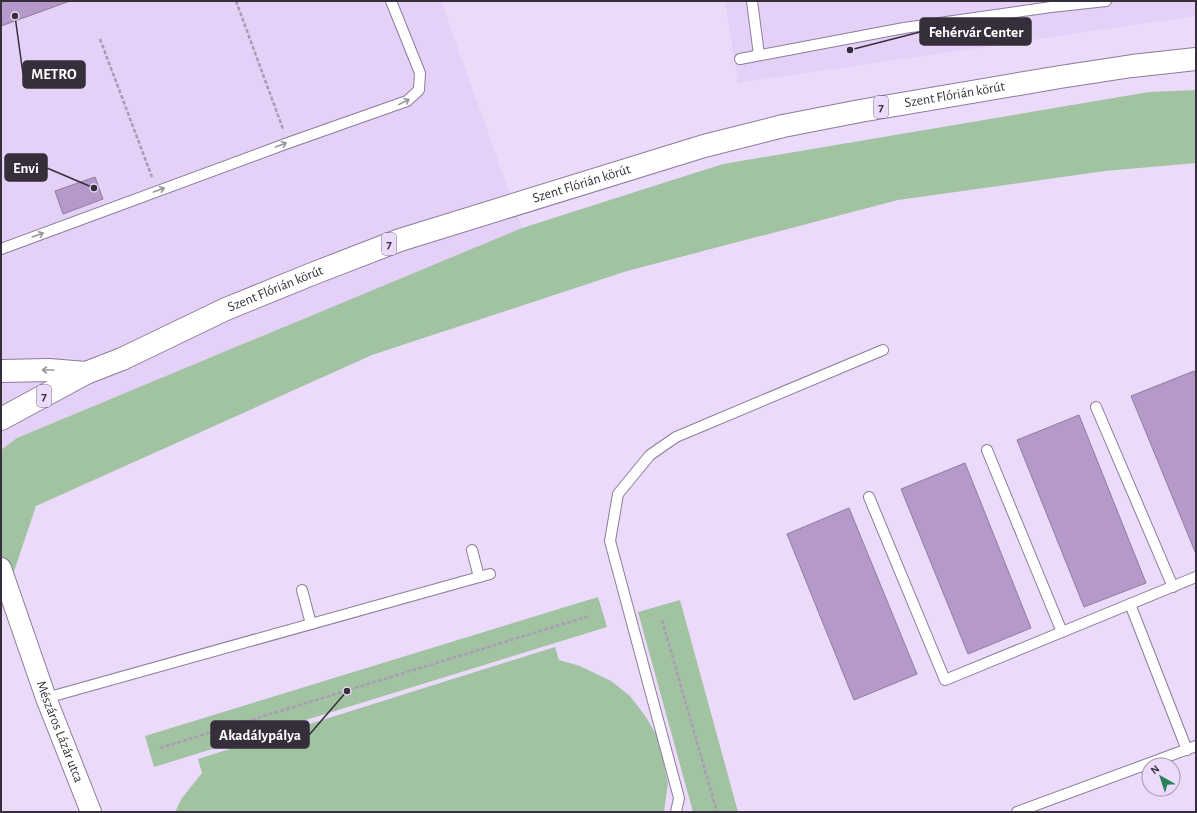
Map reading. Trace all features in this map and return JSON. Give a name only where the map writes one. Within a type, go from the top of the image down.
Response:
[{"type":"main road","name":"Szent Flórián körút","points":[[1,419],[86,373],[122,359],[226,309],[312,274],[400,240],[704,146],[783,126],[868,110],[1060,77],[1132,66],[1196,59]]},
{"type":"main road","points":[[1,371],[49,370],[86,373]]},
{"type":"street","name":"Mészáros Lázár utca","points":[[1,568],[46,698],[91,812]]},
{"type":"lane","points":[[1,249],[288,143],[407,101],[419,90],[420,73],[391,1]]},
{"type":"lane","points":[[752,1],[759,55]]},
{"type":"lane","points":[[740,59],[904,28],[1051,7],[1106,1]]},
{"type":"lane","points":[[676,812],[679,798],[610,541],[618,494],[650,455],[676,437],[883,350]]},
{"type":"lane","points":[[1096,407],[1173,587]]},
{"type":"lane","points":[[987,450],[1062,632]]},
{"type":"lane","points":[[869,498],[945,680],[1196,577]]},
{"type":"lane","points":[[472,550],[479,577]]},
{"type":"lane","points":[[46,698],[490,574]]},
{"type":"lane","points":[[302,590],[311,624]]},
{"type":"lane","points":[[1017,812],[1192,748],[1130,604]]},
{"type":"path","points":[[236,1],[288,143]]},
{"type":"path","points":[[100,39],[157,191]]},
{"type":"path","points":[[160,748],[589,616]]},
{"type":"path","points":[[662,620],[717,812]]},
{"type":"shaded area","points":[[1,1],[441,1],[522,228],[17,438],[1,450]]},
{"type":"shaded area","points":[[725,1],[1196,1],[1196,16],[738,83]]},
{"type":"green space","points":[[1196,90],[1196,163],[1105,171],[898,200],[627,271],[372,355],[36,506],[1,610],[1,450],[17,438],[522,228],[723,164],[1149,92]]},
{"type":"green space","points":[[598,597],[607,627],[154,767],[145,736]]},
{"type":"green space","points":[[680,600],[738,812],[693,812],[638,612]]},
{"type":"green space","points":[[555,647],[559,660],[580,666],[611,681],[630,696],[646,717],[658,738],[668,783],[664,812],[175,812],[182,798],[202,773],[198,759]]},
{"type":"building","points":[[1,1],[70,1],[1,26]]},
{"type":"building","points":[[95,177],[103,199],[63,214],[55,191]]},
{"type":"building","points":[[1194,371],[1196,376],[1196,554],[1131,396]]},
{"type":"building","points":[[1079,415],[1146,583],[1084,607],[1017,440]]},
{"type":"building","points":[[965,463],[1031,628],[968,654],[901,489]]},
{"type":"building","points":[[849,508],[917,674],[854,700],[787,534]]},
{"type":"place","name":"METRO","points":[[15,16]]},
{"type":"place","name":"Fehérvár Center","points":[[850,50]]},
{"type":"place","name":"Envi","points":[[94,188]]},
{"type":"place","name":"Akadálypálya","points":[[347,691]]}]
